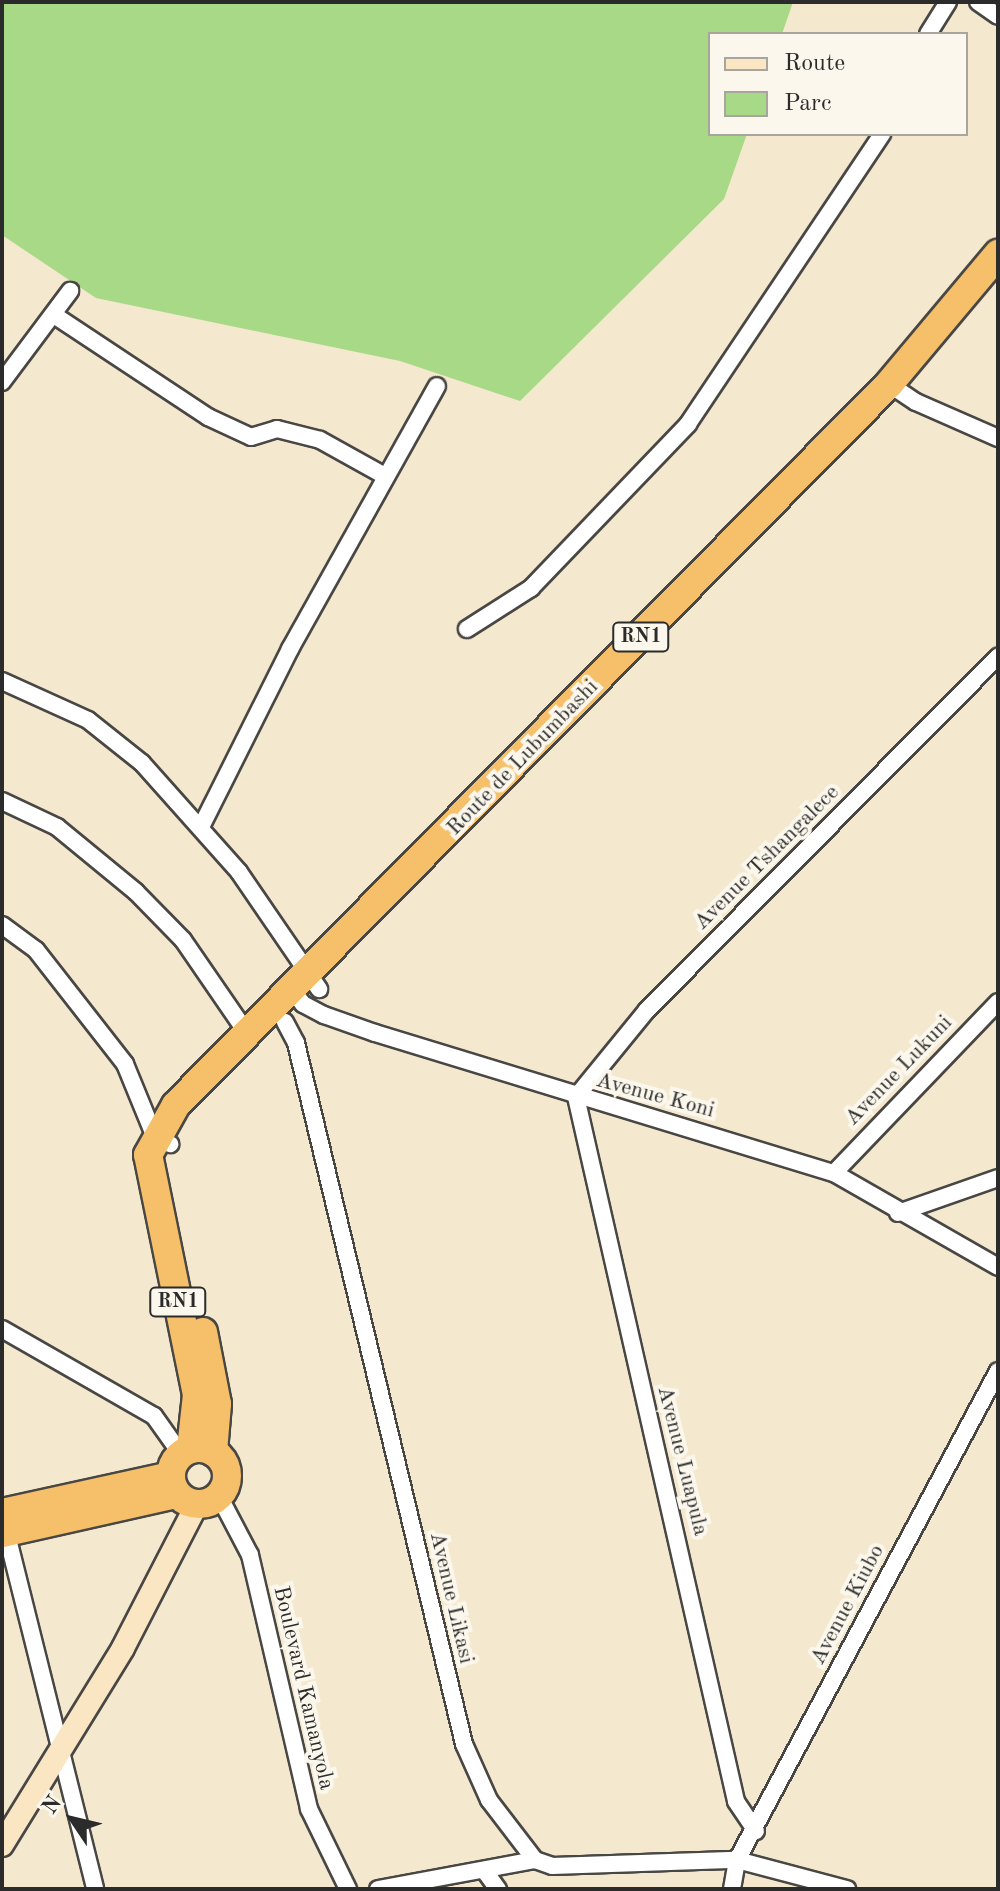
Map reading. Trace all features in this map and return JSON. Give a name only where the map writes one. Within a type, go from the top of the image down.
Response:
[{"type":"highway","name":"Route de Lubumbashi","points":[[897,389],[998,254]]},
{"type":"highway","name":"Route de Lubumbashi","points":[[160,1149],[186,1117],[301,997],[897,389],[998,279]]},
{"type":"highway","name":"Route de Lubumbashi","points":[[160,1149],[176,1105],[247,1033],[301,997]]},
{"type":"highway","name":"RN1","points":[[160,1149],[215,1382],[193,1475]]},
{"type":"highway","points":[[3,1523],[193,1475]]},
{"type":"main road","points":[[2,1845],[63,1749],[156,1590],[193,1475]]},
{"type":"street","points":[[929,32],[948,2]]},
{"type":"street","points":[[978,2],[998,16]]},
{"type":"street","points":[[467,629],[531,588],[688,424],[881,136]]},
{"type":"street","points":[[2,382],[70,291]]},
{"type":"street","points":[[54,315],[208,417],[251,437],[277,429],[320,440],[385,476]]},
{"type":"street","points":[[202,825],[290,649],[437,386]]},
{"type":"street","points":[[897,389],[998,438]]},
{"type":"street","name":"Avenue Tshangalece","points":[[576,1097],[647,1010],[998,657]]},
{"type":"street","name":"Avenue Likasi","points":[[2,681],[88,720],[142,763],[202,825],[239,872],[301,997],[296,1043],[464,1744],[489,1800],[535,1860]]},
{"type":"street","points":[[2,801],[57,827],[136,892],[183,940],[247,1033]]},
{"type":"street","points":[[2,925],[36,950],[125,1064],[160,1149]]},
{"type":"street","name":"Avenue Koni","points":[[301,997],[576,1097],[627,1108],[834,1173],[898,1213],[998,1267]]},
{"type":"street","name":"Avenue Lukuni","points":[[834,1173],[998,1002]]},
{"type":"street","name":"Avenue Luapula","points":[[576,1097],[736,1801],[756,1831]]},
{"type":"street","points":[[898,1213],[998,1178]]},
{"type":"street","name":"Boulevard Kamanyola","points":[[2,1329],[154,1416],[250,1555],[309,1809],[348,1889]]},
{"type":"street","name":"Avenue Kiubo","points":[[737,1860],[756,1831],[998,1371]]},
{"type":"street","points":[[3,1523],[63,1749],[95,1889]]},
{"type":"street","points":[[378,1889],[535,1860],[552,1866],[737,1860],[847,1889]]},
{"type":"street","points":[[732,1889],[737,1860]]},
{"type":"street","points":[[484,1870],[498,1889]]},
{"type":"green space","points":[[2,2],[793,2],[783,32],[708,32],[708,136],[746,136],[724,199],[520,401],[400,361],[96,298],[2,235]]}]
